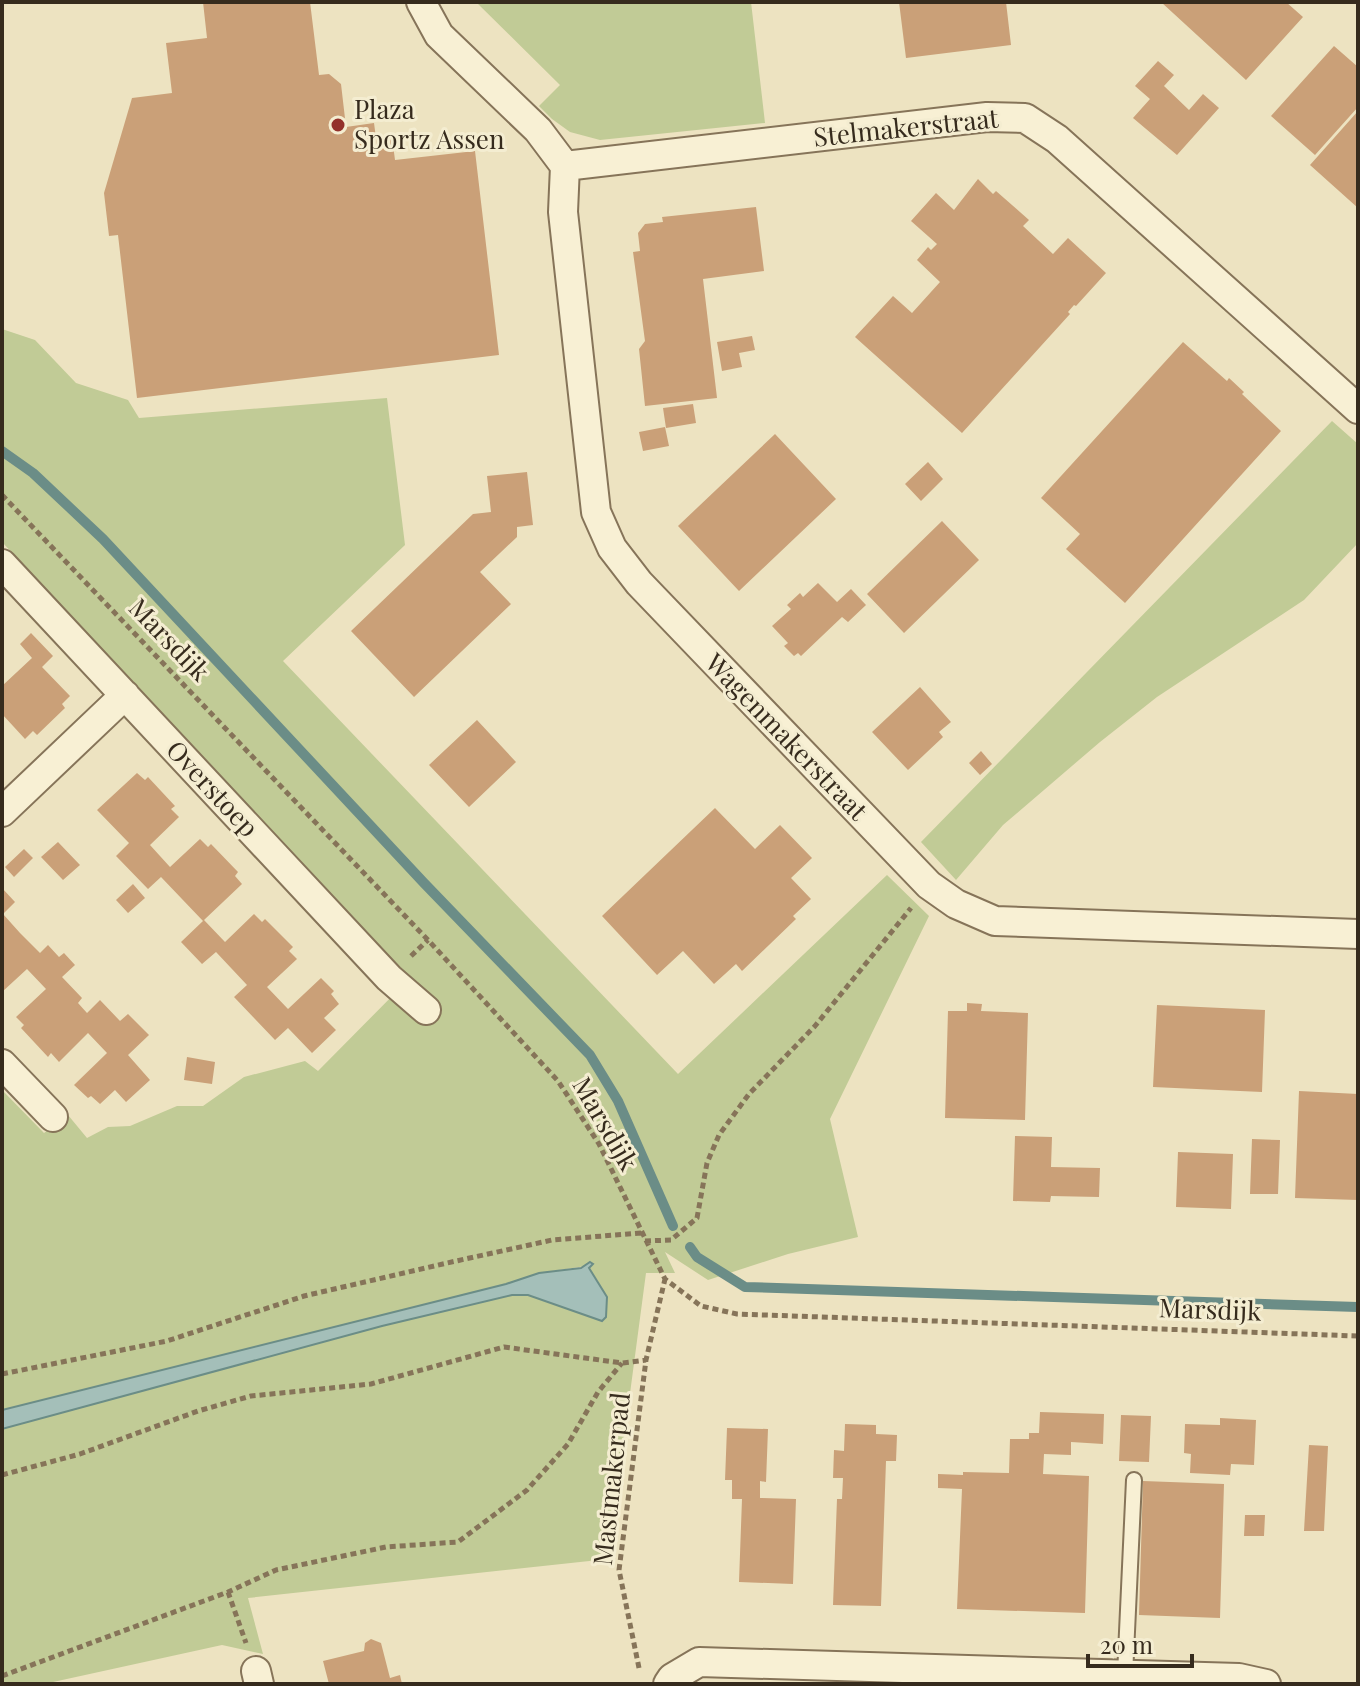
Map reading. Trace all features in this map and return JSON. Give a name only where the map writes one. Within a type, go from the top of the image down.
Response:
[{"type":"street","points":[[421,2],[439,35],[538,130],[565,166]]},
{"type":"street","name":"Stelmakerstraat","points":[[565,166],[987,117],[1025,118],[1057,139],[1358,409]]},
{"type":"street","name":"Wagenmakerstraat","points":[[565,166],[563,212],[596,512],[612,548],[639,583],[929,885],[956,904],[995,921],[1358,934]]},
{"type":"street","name":"Overstoep","points":[[2,564],[389,978],[426,1010]]},
{"type":"street","points":[[2,812],[125,695]]},
{"type":"street","points":[[2,1064],[53,1117]]},
{"type":"street","points":[[668,1684],[672,1678],[699,1662],[1027,1678],[1125,1675],[1239,1678],[1266,1684]]},
{"type":"lane","points":[[1125,1675],[1134,1480]]},
{"type":"path","name":"Marsdijk","points":[[2,495],[558,1081],[599,1144],[665,1279],[701,1306],[737,1314],[1358,1336]]},
{"type":"path","points":[[645,1241],[671,1240],[697,1218],[707,1163],[719,1135],[749,1094],[815,1026],[929,885]]},
{"type":"path","points":[[2,1374],[167,1341],[304,1296],[447,1263],[552,1240],[641,1233]]},
{"type":"path","name":"Mastmakerpad","points":[[640,1670],[619,1570],[646,1360],[665,1279]]},
{"type":"path","points":[[2,1475],[80,1454],[198,1411],[251,1396],[371,1384],[504,1347],[622,1363],[646,1360]]},
{"type":"path","points":[[2,1676],[228,1592],[276,1570],[386,1547],[458,1542],[527,1490],[568,1444],[598,1392],[622,1363]]},
{"type":"path","points":[[228,1592],[257,1677]]},
{"type":"green space","points":[[476,2],[751,2],[765,123],[600,140],[570,132],[539,106],[560,85]]},
{"type":"green space","points":[[2,329],[35,340],[76,383],[128,400],[139,418],[387,398],[405,545],[283,661],[678,1074],[887,875],[929,916],[830,1119],[858,1237],[788,1254],[708,1280],[665,1252],[675,1273],[646,1273],[608,1559],[248,1598],[263,1654],[222,1645],[44,1684],[2,1684],[2,1429],[382,1326],[512,1295],[528,1295],[602,1321],[606,1309],[602,1289],[586,1266],[539,1273],[506,1284],[2,1410],[2,1090],[44,1133],[68,1115],[87,1138],[108,1127],[130,1126],[177,1106],[203,1106],[244,1077],[305,1061],[318,1071],[409,979],[2,542]]},
{"type":"green space","points":[[1332,421],[1358,444],[1358,543],[1304,600],[1157,697],[1100,742],[1003,825],[956,880],[921,842]]},
{"type":"water","points":[[590,1262],[593,1264],[589,1268],[607,1297],[606,1317],[602,1321],[528,1295],[512,1295],[382,1326],[2,1429],[2,1410],[506,1284],[539,1273],[581,1268]]},
{"type":"building","points":[[203,2],[310,2],[319,75],[329,74],[341,84],[346,127],[374,123],[376,138],[392,137],[395,160],[475,151],[499,355],[137,398],[118,235],[109,236],[104,193],[132,98],[172,93],[166,43],[207,38]]},
{"type":"building","points":[[899,2],[1006,2],[1011,45],[906,58]]},
{"type":"building","points":[[1161,2],[1286,2],[1303,17],[1246,80]]},
{"type":"building","points":[[1334,46],[1358,67],[1358,107],[1315,155],[1271,116]]},
{"type":"building","points":[[1158,61],[1174,75],[1164,86],[1189,110],[1203,94],[1219,108],[1177,155],[1133,118],[1150,99],[1135,86]]},
{"type":"building","points":[[1358,111],[1358,208],[1310,165]]},
{"type":"building","points":[[978,179],[1029,220],[1023,226],[1053,254],[1068,238],[1106,273],[962,433],[855,337],[893,296],[912,313],[940,282],[917,260],[928,247],[931,250],[937,244],[911,221],[936,193],[954,210]]},
{"type":"building","points":[[756,207],[764,271],[703,279],[717,398],[645,406],[639,349],[645,341],[633,252],[640,251],[638,233],[645,224],[663,222],[662,217]]},
{"type":"building","points":[[752,336],[755,350],[739,353],[742,367],[722,371],[717,342]]},
{"type":"building","points":[[1183,342],[1227,381],[1229,378],[1281,431],[1125,603],[1066,549],[1080,534],[1041,498]]},
{"type":"building","points":[[693,404],[696,423],[666,428],[663,408]]},
{"type":"building","points":[[665,427],[669,446],[643,451],[639,432]]},
{"type":"building","points":[[775,434],[836,499],[739,591],[678,526]]},
{"type":"building","points":[[928,462],[943,479],[921,501],[905,484]]},
{"type":"building","points":[[527,472],[533,525],[517,527],[517,537],[480,572],[511,604],[414,697],[351,631],[473,514],[491,512],[487,476]]},
{"type":"building","points":[[942,521],[979,560],[904,633],[867,594]]},
{"type":"building","points":[[818,583],[837,602],[851,589],[866,605],[848,622],[842,617],[801,656],[798,653],[794,656],[784,646],[788,643],[772,626],[791,609],[787,605],[800,593],[803,597]]},
{"type":"building","points":[[31,633],[53,656],[42,667],[70,696],[62,704],[65,708],[37,735],[33,731],[25,739],[2,714],[2,686],[32,658],[20,644]]},
{"type":"building","points":[[920,687],[951,722],[939,732],[943,737],[908,770],[872,732]]},
{"type":"building","points":[[477,720],[516,762],[469,807],[429,765]]},
{"type":"building","points":[[981,751],[992,764],[980,775],[969,763]]},
{"type":"building","points":[[137,773],[145,780],[148,777],[175,806],[171,809],[179,817],[150,845],[170,867],[200,839],[208,847],[211,844],[238,872],[235,876],[242,884],[204,920],[225,942],[254,914],[262,922],[265,919],[293,947],[289,951],[297,959],[267,987],[288,1009],[321,978],[334,991],[331,994],[339,1004],[324,1018],[336,1030],[312,1053],[288,1028],[275,1040],[234,997],[247,985],[216,952],[202,964],[181,942],[203,921],[161,877],[148,889],[116,856],[129,843],[97,810]]},
{"type":"building","points":[[715,808],[755,849],[780,825],[812,858],[791,878],[811,899],[793,916],[796,919],[742,971],[736,964],[714,984],[683,951],[657,975],[602,916]]},
{"type":"building","points":[[58,842],[80,865],[63,880],[41,857]]},
{"type":"building","points":[[24,849],[33,858],[14,877],[5,867]]},
{"type":"building","points":[[133,884],[145,898],[128,913],[116,900]]},
{"type":"building","points":[[2,888],[15,902],[3,914],[20,933],[40,953],[48,945],[59,957],[64,953],[75,965],[62,977],[82,998],[78,1003],[87,1013],[100,1000],[120,1021],[128,1014],[149,1035],[128,1055],[150,1080],[126,1102],[115,1090],[100,1104],[74,1085],[107,1053],[88,1033],[59,1062],[51,1053],[48,1057],[21,1028],[24,1025],[16,1017],[46,989],[27,969],[2,992]]},
{"type":"building","points":[[967,1003],[982,1004],[981,1011],[1028,1013],[1025,1120],[945,1118],[948,1011],[967,1011]]},
{"type":"building","points":[[1157,1005],[1265,1010],[1262,1092],[1153,1087]]},
{"type":"building","points":[[187,1057],[215,1062],[212,1084],[184,1080]]},
{"type":"building","points":[[1299,1091],[1358,1094],[1358,1200],[1295,1198]]},
{"type":"building","points":[[1015,1136],[1052,1137],[1051,1167],[1100,1168],[1099,1197],[1051,1196],[1050,1202],[1013,1201]]},
{"type":"building","points":[[1252,1139],[1280,1140],[1278,1194],[1250,1194]]},
{"type":"building","points":[[1178,1152],[1233,1154],[1231,1209],[1176,1207]]},
{"type":"building","points":[[1040,1412],[1104,1414],[1103,1444],[1071,1442],[1071,1455],[1044,1454],[1043,1474],[1089,1476],[1085,1613],[957,1609],[962,1489],[938,1488],[938,1474],[1009,1473],[1010,1439],[1029,1439],[1029,1433],[1039,1433]]},
{"type":"building","points":[[1121,1415],[1151,1416],[1149,1462],[1119,1461]]},
{"type":"building","points":[[1220,1418],[1256,1420],[1254,1465],[1231,1464],[1230,1475],[1190,1473],[1191,1454],[1184,1453],[1185,1424],[1220,1425]]},
{"type":"building","points":[[845,1424],[876,1425],[876,1434],[897,1435],[896,1461],[886,1461],[881,1606],[833,1605],[837,1499],[842,1499],[843,1478],[833,1478],[834,1450],[844,1451]]},
{"type":"building","points":[[727,1428],[768,1429],[766,1482],[760,1481],[760,1498],[796,1499],[793,1584],[739,1582],[742,1499],[732,1499],[732,1480],[725,1480]]},
{"type":"building","points":[[1309,1445],[1328,1446],[1324,1531],[1304,1531]]},
{"type":"building","points":[[1143,1481],[1224,1484],[1220,1618],[1139,1615]]},
{"type":"building","points":[[1245,1515],[1265,1515],[1264,1536],[1244,1536]]},
{"type":"building","points":[[371,1639],[381,1643],[390,1678],[400,1675],[402,1684],[329,1684],[323,1661],[364,1651],[365,1643]]},
{"type":"waterway","points":[[2,451],[33,473],[103,539],[424,883],[590,1055],[618,1101],[673,1226]]},
{"type":"waterway","points":[[690,1247],[697,1257],[745,1287],[1358,1307]]},
{"type":"place","name":"Plaza Sportz Assen","points":[[338,125]]}]
